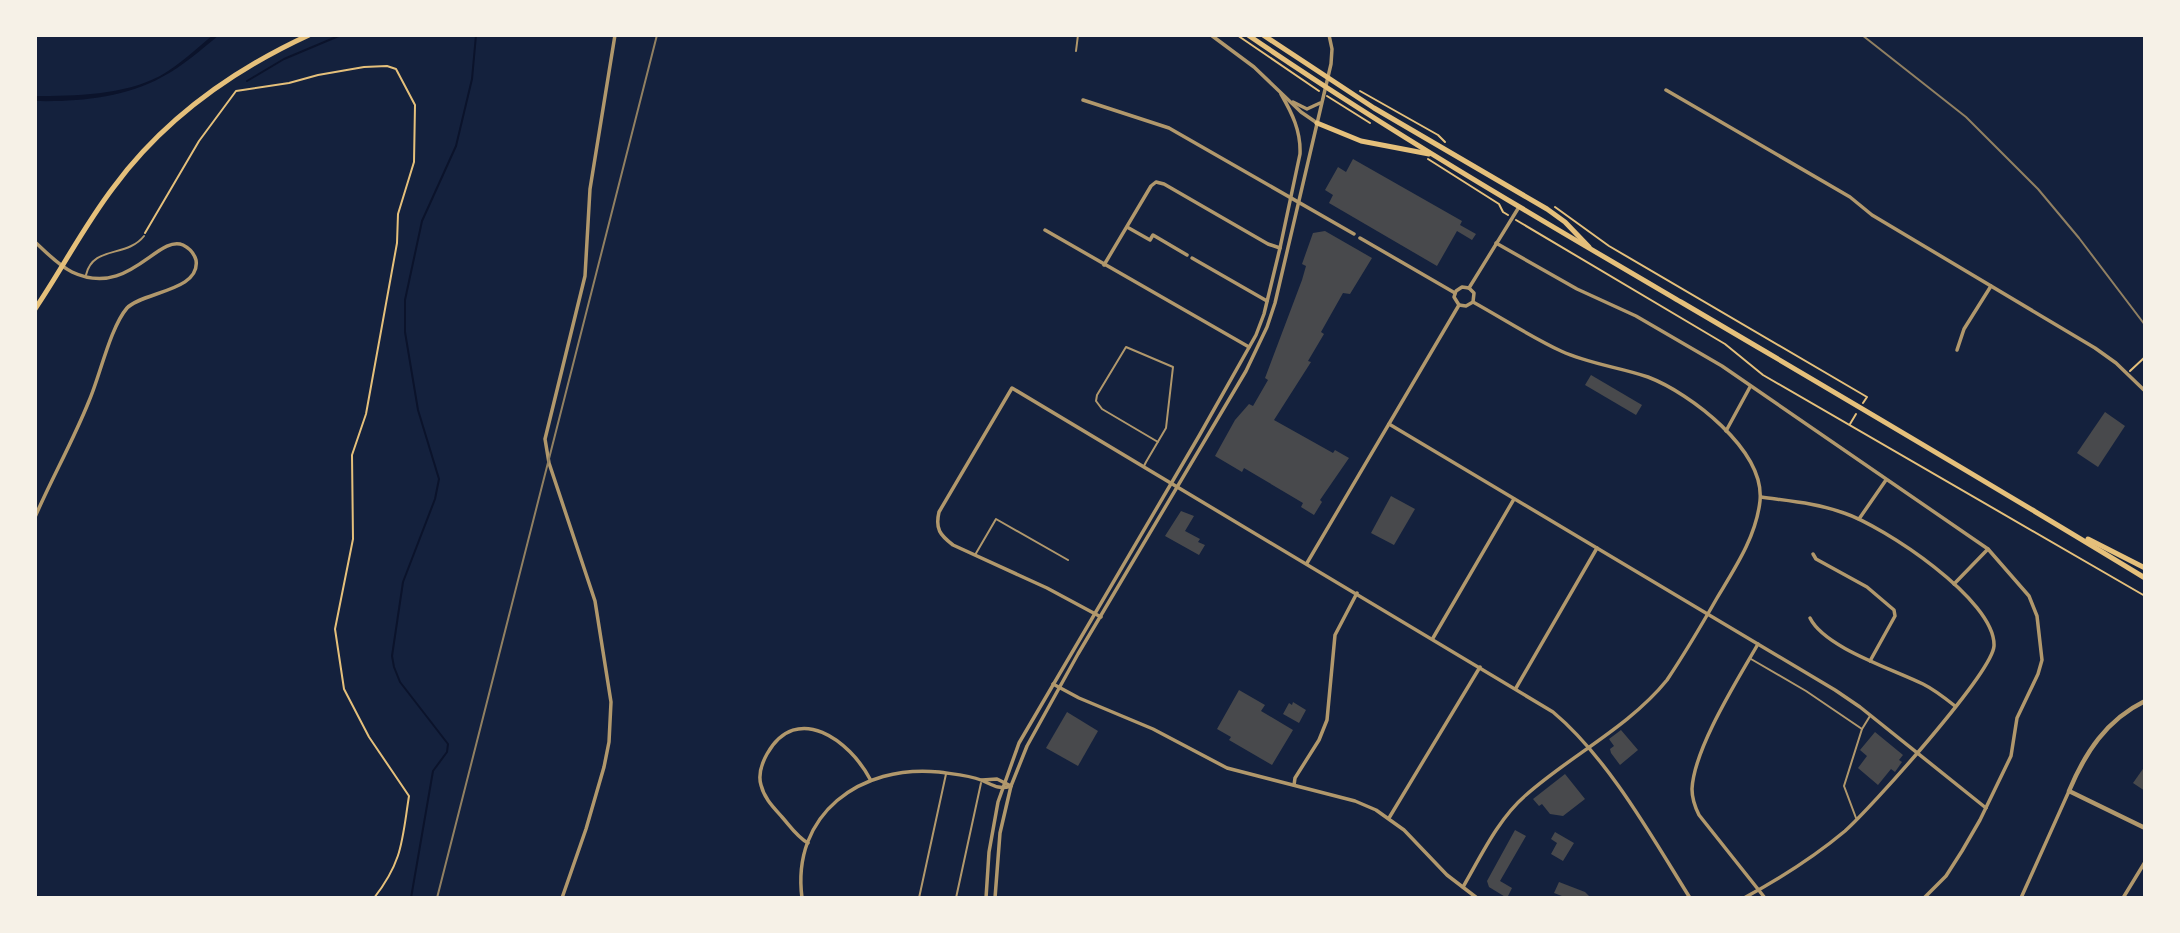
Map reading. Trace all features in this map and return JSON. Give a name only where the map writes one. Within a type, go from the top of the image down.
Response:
[{"type":"main road","points":[[35,309],[114,186],[165,129],[230,78],[265,56],[309,35]]},
{"type":"main road","points":[[1248,35],[1315,84],[1336,94],[1519,208],[2054,521],[2145,578]]},
{"type":"main road","points":[[1263,35],[1418,135],[1526,196],[1566,222],[1591,249]]},
{"type":"main road","points":[[1317,123],[1361,141],[1435,155]]},
{"type":"main road","points":[[1519,208],[1526,196]]},
{"type":"main road","points":[[2054,521],[2145,568]]},
{"type":"street","points":[[562,898],[604,767],[609,742],[611,702],[595,601],[555,485],[545,439],[585,276],[593,166],[615,35]]},
{"type":"street","points":[[1211,35],[1254,67],[1317,123]]},
{"type":"street","points":[[995,898],[1000,833],[1012,786],[1035,729],[1259,345],[1275,303],[1322,102],[1332,56],[1329,35]]},
{"type":"street","points":[[1666,90],[1850,197],[1872,215],[2102,353],[2128,373],[2145,391]]},
{"type":"street","points":[[1282,94],[1304,108],[1313,108],[1322,102]]},
{"type":"street","points":[[986,898],[992,831],[1002,789],[1028,726],[1172,483],[1260,325],[1299,164],[1300,139],[1295,120],[1282,94]]},
{"type":"street","points":[[1083,100],[1169,128],[1354,234]]},
{"type":"street","points":[[1104,265],[1151,186],[1159,182],[1268,244],[1280,248]]},
{"type":"street","points":[[1469,288],[1519,208]]},
{"type":"street","points":[[1127,227],[1150,240],[1153,235],[1267,300]]},
{"type":"street","points":[[1045,230],[1249,347]]},
{"type":"street","points":[[1360,238],[1455,293]]},
{"type":"street","points":[[35,242],[68,270],[86,276],[106,278],[130,272],[162,246],[171,243],[179,243],[190,249],[196,264],[194,272],[186,281],[137,300],[124,311],[89,402],[35,517]]},
{"type":"street","points":[[1496,243],[1577,289],[1675,337],[1722,366],[1988,549],[2029,596],[2037,616],[2042,660],[2017,718],[2011,756],[1986,808],[1946,876],[1924,898]]},
{"type":"street","points":[[1462,286],[1469,288],[1474,295],[1473,302],[1466,306],[1459,305],[1454,299],[1455,293],[1462,286]]},
{"type":"street","points":[[1956,350],[1965,328],[1991,286]]},
{"type":"street","points":[[1463,887],[1511,811],[1525,795],[1654,695],[1679,662],[1746,549],[1761,498],[1750,464],[1726,431],[1688,398],[1664,384],[1632,372],[1591,362],[1562,351],[1473,302]]},
{"type":"street","points":[[1307,564],[1459,305]]},
{"type":"street","points":[[1726,431],[1750,387]]},
{"type":"street","points":[[1101,617],[1047,588],[974,556],[940,535],[936,523],[939,512],[1012,388],[1480,666],[1562,719],[1588,747],[1622,793],[1690,898]]},
{"type":"street","points":[[1388,424],[1758,644],[1871,715],[1986,808]]},
{"type":"street","points":[[1859,519],[1886,480]]},
{"type":"street","points":[[1744,898],[1821,849],[1857,819],[1955,706],[1988,664],[1994,648],[1992,630],[1986,619],[1954,584],[1906,546],[1859,519],[1808,503],[1761,498]]},
{"type":"street","points":[[1433,638],[1514,499]]},
{"type":"street","points":[[1516,688],[1597,548]]},
{"type":"street","points":[[1954,584],[1988,549]]},
{"type":"street","points":[[1813,554],[1816,559],[1867,587],[1894,610],[1895,616],[1870,661]]},
{"type":"street","points":[[1294,785],[1327,720],[1335,635],[1357,593]]},
{"type":"street","points":[[1810,618],[1814,625],[1829,636],[1870,661],[1924,685],[1955,706]]},
{"type":"street","points":[[1758,644],[1724,704],[1707,741],[1692,789],[1699,815],[1765,898]]},
{"type":"street","points":[[1390,818],[1480,666]]},
{"type":"street","points":[[1052,684],[1153,729],[1227,768],[1355,801],[1390,818],[1447,875],[1477,898]]},
{"type":"street","points":[[2021,898],[2083,760],[2102,733],[2126,711],[2145,701]]},
{"type":"street","points":[[808,843],[800,838],[769,802],[761,787],[763,761],[774,744],[800,729],[823,732],[841,742],[870,779]]},
{"type":"street","points":[[802,898],[802,871],[808,843],[817,824],[849,791],[870,779],[905,772],[946,773],[982,780],[1002,789],[1012,786]]},
{"type":"street","points":[[982,780],[986,778],[1004,781],[1012,786]]},
{"type":"street","points":[[2069,791],[2145,828]]},
{"type":"street","points":[[2123,898],[2145,862]]},
{"type":"lane","points":[[1076,51],[1078,35]]},
{"type":"lane","points":[[86,276],[91,263],[98,256],[126,250],[144,236]]},
{"type":"lane","points":[[1144,467],[1166,428],[1173,367],[1126,347],[1097,396],[1098,405],[1158,442]]},
{"type":"lane","points":[[974,556],[996,519],[1068,560]]},
{"type":"lane","points":[[1750,659],[1813,695],[1863,729]]},
{"type":"lane","points":[[1857,819],[1844,786],[1863,729],[1871,715]]},
{"type":"lane","points":[[919,898],[946,773]]},
{"type":"lane","points":[[956,898],[982,780]]},
{"type":"path","points":[[1237,35],[1315,84]]},
{"type":"path","points":[[144,236],[199,141],[236,91],[364,67],[387,66],[396,69],[402,78],[415,105],[414,162],[398,214],[397,243],[366,414],[352,455],[353,539],[335,623],[344,689],[369,737],[409,796],[399,858],[390,878],[374,898]]},
{"type":"path","points":[[1351,86],[1399,115],[1412,119],[1438,135],[1448,145]]},
{"type":"path","points":[[1428,159],[1499,204],[1503,212]]},
{"type":"path","points":[[1555,207],[1609,246],[1867,397]]},
{"type":"path","points":[[1525,226],[1725,344],[1763,375],[2145,596]]},
{"type":"path","points":[[2128,373],[2145,357]]},
{"type":"path","points":[[1849,424],[1860,407]]},
{"type":"water","points":[[213,35],[219,35],[192,58],[162,77],[132,90],[67,101],[35,101],[35,96],[115,91],[146,82],[174,67]]},
{"type":"building","points":[[1353,159],[1462,221],[1460,225],[1476,234],[1472,240],[1457,231],[1437,266],[1329,203],[1333,195],[1325,190],[1338,167],[1346,172]]},
{"type":"building","points":[[1325,231],[1372,258],[1350,294],[1343,293],[1321,332],[1324,334],[1308,361],[1311,362],[1274,420],[1333,453],[1335,450],[1349,458],[1320,500],[1322,502],[1314,515],[1301,507],[1303,503],[1244,468],[1242,472],[1215,456],[1235,420],[1249,404],[1253,406],[1268,380],[1265,378],[1302,280],[1306,266],[1302,264],[1313,233]]},
{"type":"building","points":[[1591,375],[1642,405],[1636,415],[1585,385]]},
{"type":"building","points":[[2105,412],[2125,426],[2098,467],[2077,453]]},
{"type":"building","points":[[1391,496],[1415,509],[1394,545],[1371,533]]},
{"type":"building","points":[[1181,511],[1194,516],[1185,531],[1205,545],[1199,555],[1165,536]]},
{"type":"building","points":[[1239,690],[1265,705],[1261,711],[1293,730],[1272,765],[1229,740],[1231,737],[1217,729]]},
{"type":"building","points":[[1293,702],[1306,710],[1299,723],[1283,714],[1289,703],[1292,705]]},
{"type":"building","points":[[1067,712],[1098,731],[1078,766],[1046,748]]},
{"type":"building","points":[[1621,730],[1638,750],[1620,765],[1611,753],[1610,749],[1614,746],[1609,739]]},
{"type":"building","points":[[1875,732],[1903,755],[1895,772],[1891,769],[1878,785],[1858,768],[1867,756],[1860,750]]},
{"type":"building","points":[[2145,766],[2145,791],[2133,783]]},
{"type":"building","points":[[1565,774],[1585,799],[1563,816],[1550,814],[1542,804],[1539,806],[1533,799]]},
{"type":"building","points":[[1515,830],[1526,836],[1500,881],[1512,888],[1507,898],[1489,887],[1487,881]]},
{"type":"building","points":[[1555,832],[1574,843],[1563,861],[1551,854],[1557,843],[1551,839]]},
{"type":"building","points":[[1559,882],[1585,892],[1591,898],[1567,898],[1554,893]]},
{"type":"waterway","points":[[247,81],[284,59],[341,35]]},
{"type":"waterway","points":[[411,898],[433,771],[447,752],[448,744],[400,682],[392,656],[403,582],[435,499],[439,479],[418,410],[405,332],[405,300],[422,221],[456,146],[472,79],[476,35]]},
{"type":"railway","points":[[437,898],[657,35]]},
{"type":"railway","points":[[1862,35],[1966,117],[2038,189],[2145,325]]}]
